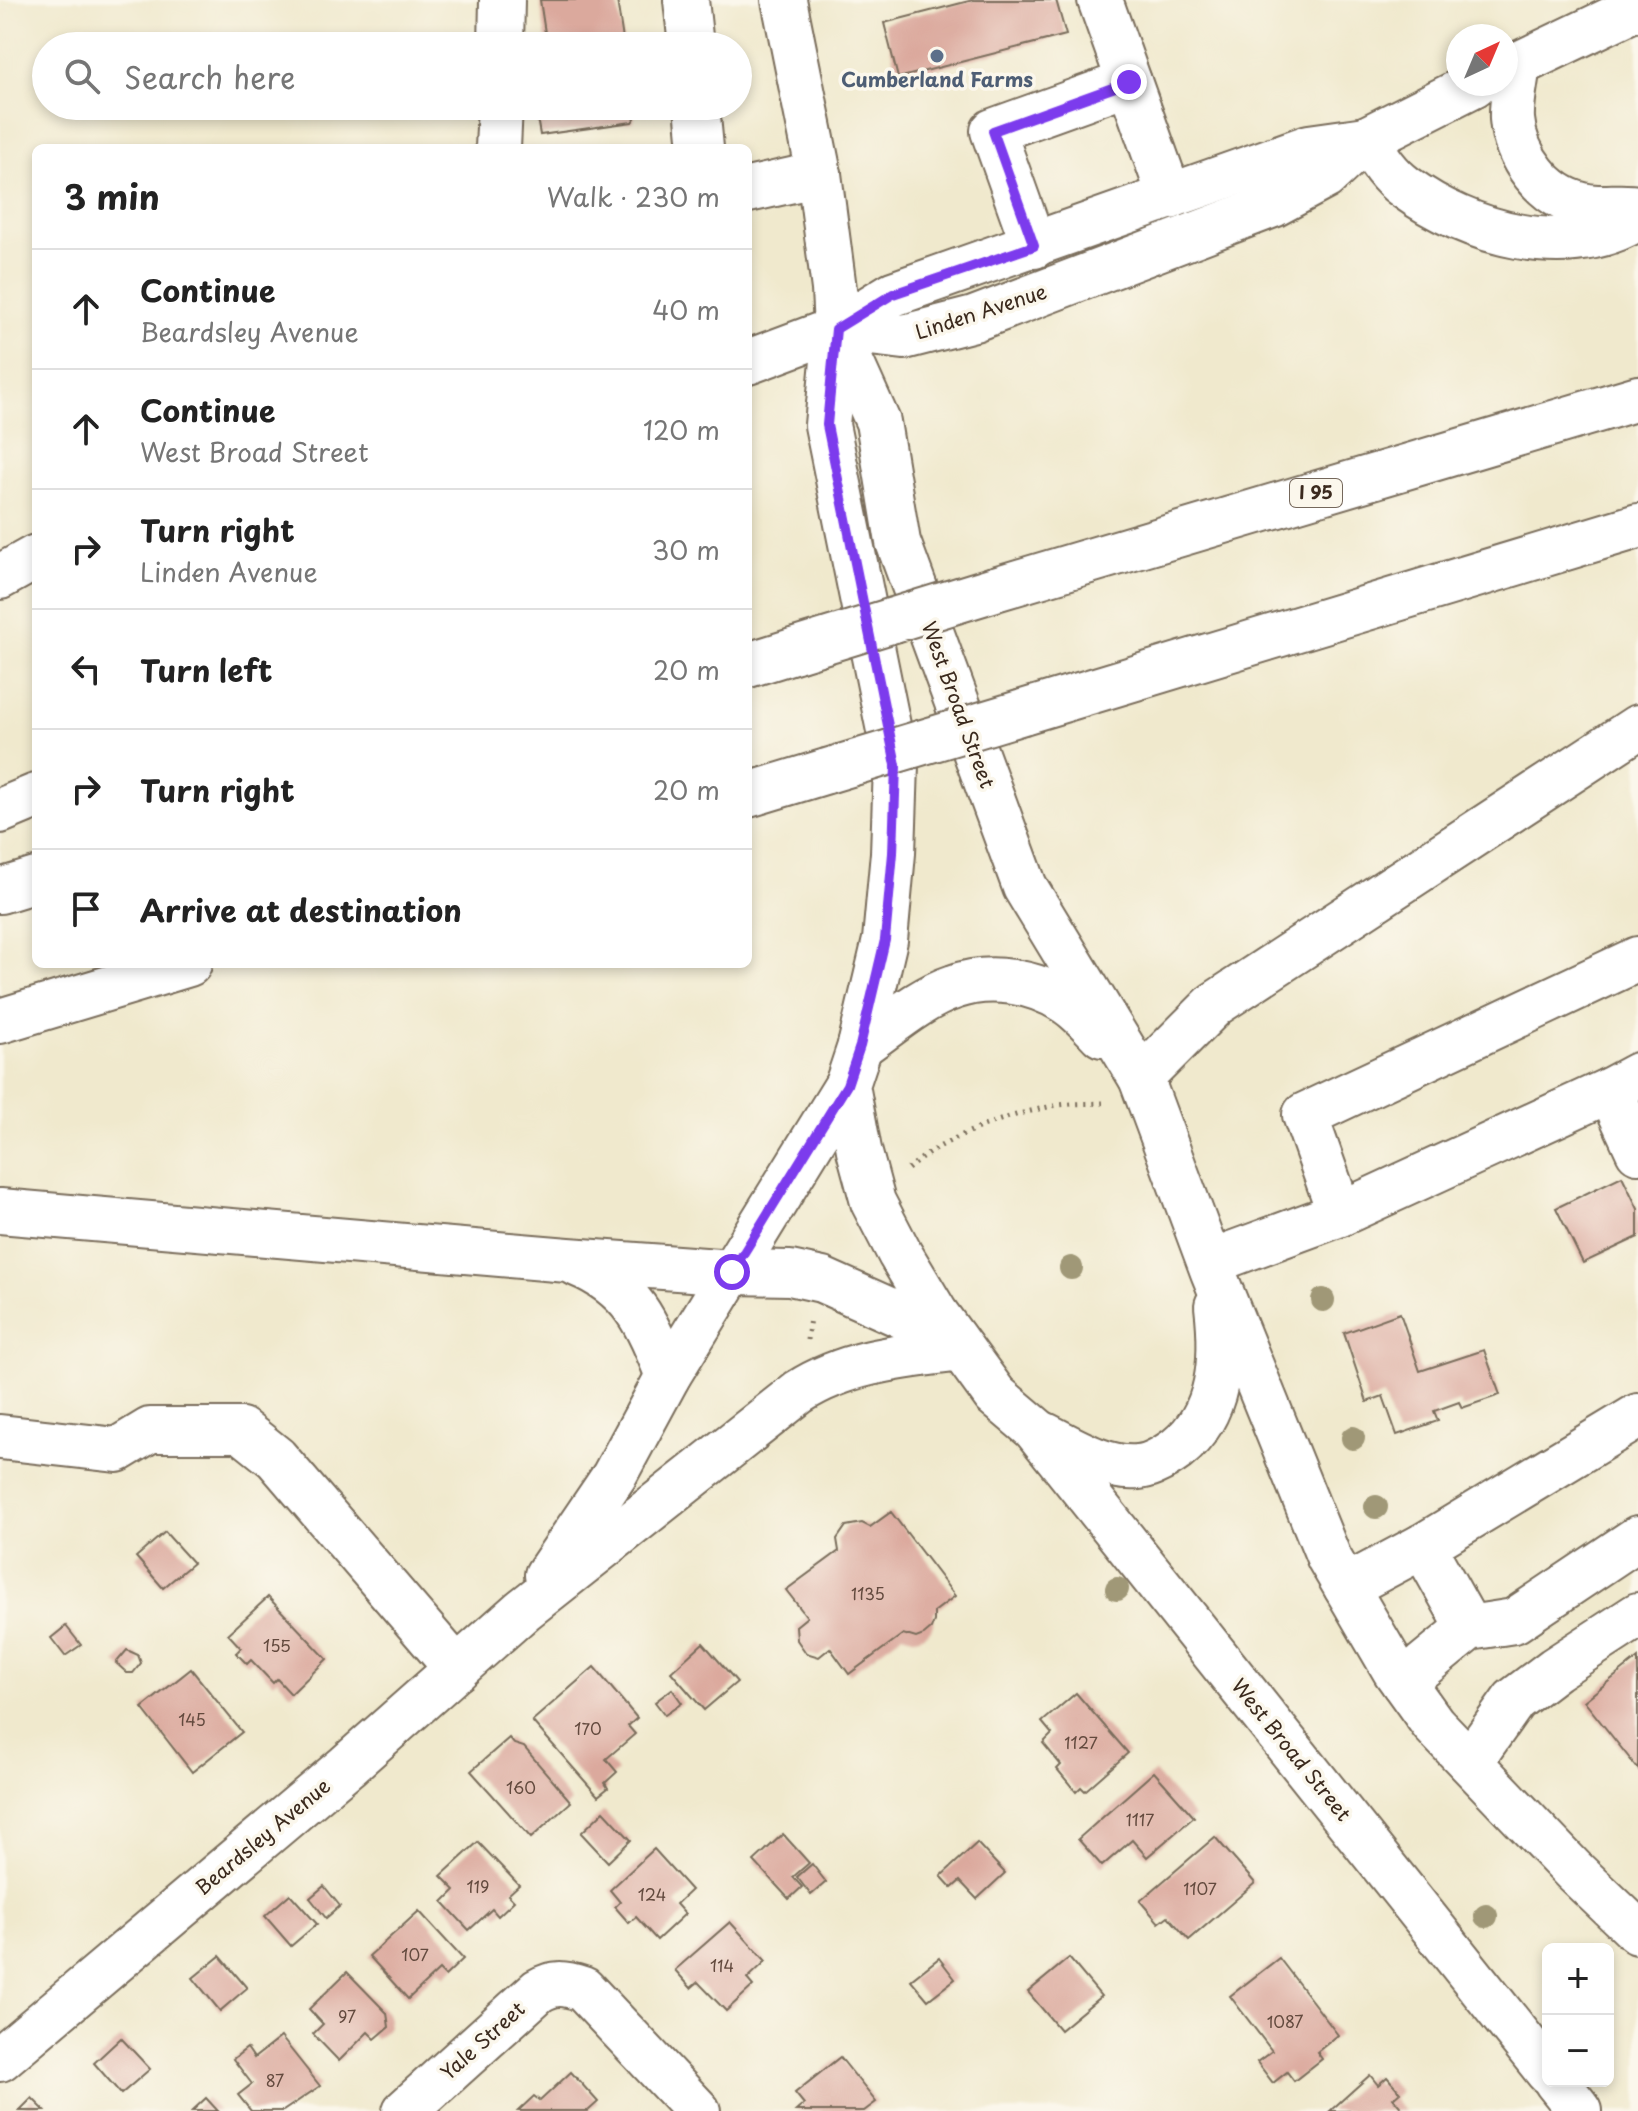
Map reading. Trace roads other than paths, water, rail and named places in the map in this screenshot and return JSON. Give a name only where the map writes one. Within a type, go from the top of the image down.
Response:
[{"type":"main road","points":[[501,32],[502,0]]},
{"type":"main road","points":[[686,0],[689,32]]},
{"type":"main road","points":[[1100,0],[1170,197]]},
{"type":"main road","name":"West Broad Street","points":[[793,2],[819,174],[836,329],[827,425],[896,765],[893,853],[885,940],[853,1066],[859,1150],[873,1202],[918,1287],[995,1395],[1035,1429],[1542,2064]]},
{"type":"main road","points":[[1518,64],[1638,7]]},
{"type":"main road","points":[[1034,246],[993,131],[1129,82]]},
{"type":"main road","name":"Linden Avenue","points":[[836,329],[904,337],[974,319],[1273,205],[1325,177],[1366,139],[1451,96]]},
{"type":"main road","points":[[1512,96],[1517,142],[1529,168],[1552,190],[1577,204],[1638,208]]},
{"type":"main road","points":[[498,144],[499,120]]},
{"type":"main road","points":[[698,120],[701,144]]},
{"type":"main road","points":[[1366,139],[1384,167],[1404,186],[1450,212],[1494,230],[1524,237],[1578,238],[1618,228],[1638,218]]},
{"type":"main road","name":"Linden Avenue","points":[[836,329],[893,294],[1309,147],[1366,139]]},
{"type":"main road","points":[[752,189],[819,174]]},
{"type":"main road","points":[[752,360],[836,329]]},
{"type":"main road","name":"West Broad Street","points":[[836,329],[878,422],[898,542],[1025,887],[1136,1070],[1329,1558],[1403,1682],[1433,1724],[1573,1870],[1638,1932]]},
{"type":"main road","name":"I 95","points":[[752,664],[1638,398]]},
{"type":"main road","points":[[752,794],[1638,526]]},
{"type":"main road","points":[[0,577],[32,559]]},
{"type":"main road","points":[[1136,1070],[1215,1004],[1638,727]]},
{"type":"main road","points":[[0,811],[32,798]]},
{"type":"main road","points":[[0,891],[32,881]]},
{"type":"main road","points":[[1340,1214],[1305,1115],[1638,959]]},
{"type":"main road","points":[[0,1021],[176,968]]},
{"type":"main road","name":"West Broad Street","points":[[853,1066],[921,1004],[954,986],[995,981],[1028,983],[1067,1002],[1136,1070]]},
{"type":"main road","name":"Beardsley Avenue","points":[[523,1610],[614,1476],[668,1376],[853,1066]]},
{"type":"main road","points":[[1212,1267],[1340,1214],[1624,1083],[1638,1151]]},
{"type":"main road","points":[[0,1211],[568,1260],[790,1273],[822,1280],[958,1344]]},
{"type":"main road","points":[[568,1260],[610,1280],[622,1291],[652,1336],[668,1376]]},
{"type":"main road","name":"West Broad Street","points":[[1035,1429],[1084,1456],[1127,1467],[1149,1465],[1181,1445],[1205,1416],[1216,1385],[1219,1325],[1212,1267]]},
{"type":"main road","name":"Beardsley Avenue","points":[[0,2059],[347,1766],[523,1610],[810,1385],[876,1360],[958,1344]]},
{"type":"main road","points":[[1346,1587],[1423,1546],[1638,1416]]},
{"type":"main road","points":[[0,1437],[117,1450],[150,1430],[241,1430],[276,1458],[457,1669]]},
{"type":"main road","points":[[1403,1682],[1469,1628],[1514,1621],[1638,1538]]},
{"type":"main road","points":[[1423,1546],[1469,1628]]},
{"type":"main road","points":[[1470,1762],[1514,1700],[1638,1615]]},
{"type":"main road","name":"Yale Street","points":[[405,2111],[538,1991],[551,1983],[583,1989],[698,2111]]},
{"type":"main road","points":[[1561,2087],[1580,2111]]},
{"type":"place","name":"Cumberland Farms","points":[[937,56]]}]
